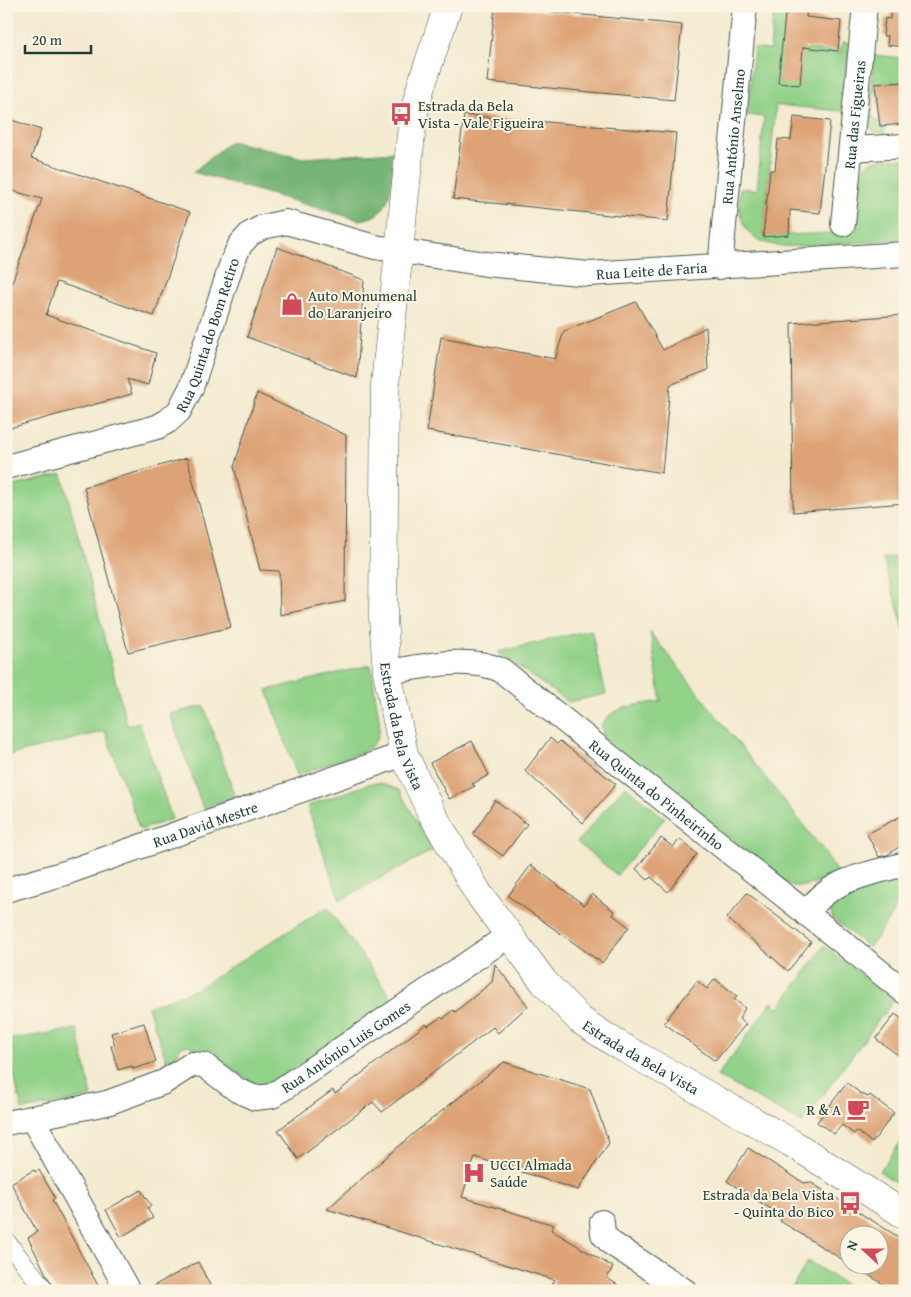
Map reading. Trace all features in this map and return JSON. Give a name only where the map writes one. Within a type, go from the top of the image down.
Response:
[{"type":"street","name":"Estrada da Bela Vista","points":[[448,6],[413,116],[385,384],[383,618],[386,672],[404,754],[435,820],[478,893],[508,936],[544,982],[580,1020],[617,1044],[790,1142],[905,1214]]},
{"type":"street","name":"Rua António Anselmo","points":[[720,267],[745,6]]},
{"type":"street","name":"Rua das Figueiras","points":[[843,224],[865,6]]},
{"type":"street","points":[[851,149],[905,146]]},
{"type":"street","name":"Rua Quinta do Bom Retiro","points":[[6,467],[146,431],[168,421],[186,401],[233,260],[240,245],[250,234],[275,223],[293,223],[350,241],[399,251]]},
{"type":"street","name":"Rua Leite de Faria","points":[[399,251],[495,265],[589,274],[905,254]]},
{"type":"street","name":"Rua Quinta do Pinheirinho","points":[[386,672],[468,662],[489,665],[501,670],[905,992]]},
{"type":"street","name":"Rua David Mestre","points":[[6,890],[65,873],[404,754]]},
{"type":"street","points":[[806,914],[816,899],[828,889],[843,882],[905,864]]},
{"type":"street","name":"Rua António Luis Gomes","points":[[6,1123],[107,1103],[164,1082],[192,1064],[204,1065],[237,1090],[255,1098],[272,1096],[508,936]]},
{"type":"street","points":[[32,1118],[128,1291]]},
{"type":"street","points":[[602,1222],[603,1234],[611,1243],[685,1291]]},
{"type":"street","points":[[6,1241],[46,1291]]},
{"type":"green space","points":[[774,6],[786,6],[783,39],[802,49],[840,53],[842,42],[849,43],[842,111],[776,105],[763,236],[856,232],[859,184],[865,167],[877,160],[905,159],[905,239],[793,246],[778,245],[764,242],[752,236],[744,225],[740,210],[740,188],[757,190],[764,117],[747,115],[754,48],[770,50]]},
{"type":"green space","points":[[874,55],[903,58],[903,82],[875,84],[872,116],[884,127],[885,134],[873,131],[867,119]]},
{"type":"green space","points":[[231,141],[304,158],[394,152],[391,185],[386,205],[380,212],[371,217],[359,220],[193,172]]},
{"type":"green space","points":[[62,474],[127,725],[139,722],[172,819],[140,830],[105,731],[6,756],[6,488]]},
{"type":"green space","points":[[905,555],[905,632],[883,559]]},
{"type":"green space","points":[[591,630],[606,694],[568,702],[498,652]]},
{"type":"green space","points":[[650,632],[823,850],[839,876],[804,886],[790,886],[603,738],[602,724],[613,713],[628,707],[661,701]]},
{"type":"green space","points":[[371,665],[379,723],[378,736],[375,742],[363,752],[297,775],[267,690]]},
{"type":"green space","points":[[204,706],[235,797],[203,808],[170,714]]},
{"type":"green space","points":[[372,783],[381,783],[399,790],[433,850],[340,900],[307,806]]},
{"type":"green space","points":[[625,786],[665,818],[617,875],[577,842]]},
{"type":"green space","points":[[905,871],[905,895],[869,948],[833,919],[829,908],[833,899],[841,893]]},
{"type":"green space","points":[[327,907],[393,1000],[266,1087],[256,1085],[228,1066],[188,1045],[181,1047],[170,1066],[159,1071],[167,1062],[148,1007],[196,989]]},
{"type":"green space","points":[[824,946],[894,1000],[802,1123],[717,1076],[772,1002],[779,1008]]},
{"type":"green space","points":[[77,1029],[92,1097],[22,1110],[6,1040]]},
{"type":"green space","points":[[905,1136],[905,1189],[879,1171]]},
{"type":"green space","points":[[808,1261],[845,1284],[841,1291],[790,1291]]},
{"type":"building","points":[[495,6],[682,25],[674,100],[487,82]]},
{"type":"building","points":[[786,6],[807,6],[806,17],[841,21],[838,51],[803,47],[800,85],[778,83]]},
{"type":"building","points":[[891,6],[905,6],[905,47],[887,45],[888,36],[883,36],[885,18],[890,19]]},
{"type":"building","points":[[905,82],[905,124],[880,126],[875,84]]},
{"type":"building","points":[[464,115],[676,133],[668,221],[453,199]]},
{"type":"building","points":[[794,117],[830,121],[820,213],[790,210],[789,235],[763,237],[770,170],[775,170],[778,139],[791,140]]},
{"type":"building","points":[[6,118],[41,130],[31,158],[190,212],[154,316],[57,282],[46,315],[156,353],[148,385],[127,379],[132,394],[6,429],[6,299],[42,199],[6,189]]},
{"type":"building","points":[[277,247],[364,280],[357,378],[247,337]]},
{"type":"building","points":[[636,302],[663,350],[706,327],[708,370],[670,385],[662,473],[427,431],[441,337],[555,359],[564,331]]},
{"type":"building","points":[[905,315],[905,503],[793,512],[791,323]]},
{"type":"building","points":[[257,393],[346,435],[345,601],[280,615],[279,571],[260,570],[234,467]]},
{"type":"building","points":[[187,458],[231,627],[128,652],[84,487]]},
{"type":"building","points":[[550,738],[557,744],[560,741],[616,784],[583,823],[525,771]]},
{"type":"building","points":[[472,741],[489,775],[472,784],[475,786],[449,799],[430,763]]},
{"type":"building","points":[[495,800],[527,824],[503,856],[473,834]]},
{"type":"building","points":[[905,814],[905,843],[887,855],[879,857],[867,834]]},
{"type":"building","points":[[661,838],[673,847],[680,839],[697,854],[668,892],[651,877],[648,880],[636,869]]},
{"type":"building","points":[[531,865],[584,905],[592,894],[615,912],[613,915],[629,927],[602,963],[508,896]]},
{"type":"building","points":[[747,893],[811,942],[788,971],[727,918]]},
{"type":"building","points":[[495,964],[528,1006],[498,1033],[493,1027],[382,1112],[373,1102],[298,1159],[278,1130],[333,1090],[335,1094],[426,1024],[428,1026],[441,1017],[443,1019],[453,1010],[455,1012],[492,982]]},
{"type":"building","points":[[715,979],[737,996],[734,999],[745,1008],[739,1019],[746,1024],[715,1061],[664,1023],[697,981],[707,989]]},
{"type":"building","points":[[895,1014],[905,1021],[905,1060],[876,1039]]},
{"type":"building","points":[[144,1023],[156,1062],[133,1069],[132,1066],[118,1070],[111,1046],[115,1045],[111,1033]]},
{"type":"building","points":[[504,1062],[590,1089],[609,1143],[578,1190],[475,1157],[462,1197],[554,1225],[551,1230],[613,1267],[607,1278],[627,1291],[548,1291],[555,1280],[327,1209],[414,1133]]},
{"type":"building","points":[[847,1083],[860,1093],[868,1097],[870,1095],[894,1113],[872,1143],[857,1131],[854,1134],[842,1125],[834,1134],[817,1122]]},
{"type":"building","points":[[748,1148],[804,1183],[810,1182],[878,1224],[838,1224],[838,1257],[780,1221],[783,1217],[727,1181]]},
{"type":"building","points":[[34,1170],[35,1172],[39,1170],[55,1198],[52,1200],[101,1291],[56,1291],[46,1274],[28,1238],[37,1232],[11,1183]]},
{"type":"building","points":[[141,1190],[151,1206],[147,1208],[153,1218],[121,1237],[106,1210]]},
{"type":"building","points":[[888,1230],[905,1241],[905,1291],[895,1291],[867,1274],[888,1274]]},
{"type":"building","points":[[198,1262],[213,1291],[144,1291]]},
{"type":"place","name":"Estrada da Bela Vista - Vale Figueira","points":[[401,114]]},
{"type":"place","name":"Auto Monumenal do Laranjeiro","points":[[292,304]]},
{"type":"place","name":"R & A","points":[[858,1109]]},
{"type":"place","name":"UCCI Almada Saúde","points":[[474,1173]]},
{"type":"place","name":"Estrada da Bela Vista - Quinta do Bico","points":[[850,1203]]}]
